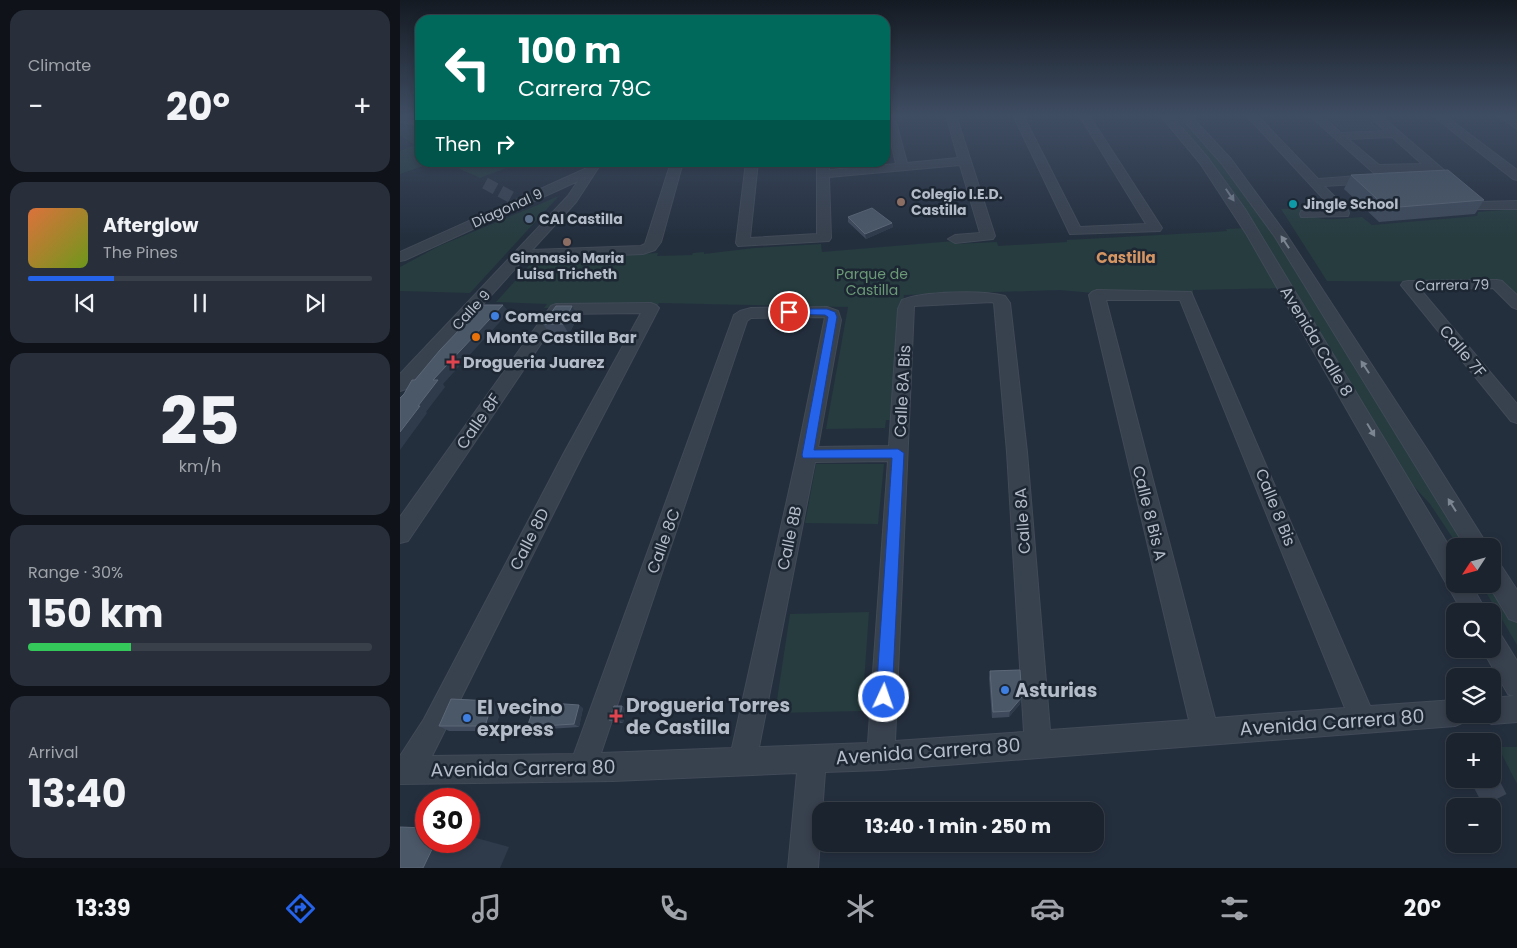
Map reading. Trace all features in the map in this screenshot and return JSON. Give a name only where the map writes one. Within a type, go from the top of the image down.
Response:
[{"type":"street","points":[[900,156],[903,168]]},
{"type":"street","points":[[956,239],[988,236],[964,156]]},
{"type":"street","points":[[1038,156],[1075,231],[1155,228],[1109,156]]},
{"type":"street","name":"Avenida Calle 8","points":[[1200,156],[1232,197],[1446,561]]},
{"type":"street","name":"Avenida Calle 8","points":[[1223,156],[1262,207],[1410,437],[1472,538]]},
{"type":"street","points":[[1289,156],[1343,213]]},
{"type":"street","points":[[1361,156],[1388,178]]},
{"type":"street","points":[[1420,156],[1478,206],[1517,205]]},
{"type":"street","points":[[1490,156],[1517,176]]},
{"type":"street","points":[[751,167],[743,243],[824,238],[823,168],[903,168],[966,161]]},
{"type":"street","name":"Diagonal 9","points":[[400,257],[512,202],[540,193],[593,167]]},
{"type":"street","name":"Calle 9","points":[[400,385],[572,199],[594,167]]},
{"type":"street","points":[[522,255],[643,250],[650,247],[654,242],[676,167]]},
{"type":"street","points":[[1377,169],[1433,167]]},
{"type":"street","points":[[1315,182],[1443,176]]},
{"type":"street","points":[[540,193],[560,191],[572,199]]},
{"type":"street","points":[[1306,214],[1343,213]]},
{"type":"street","name":"Diagonal 9","points":[[400,252],[448,234]]},
{"type":"street","points":[[1496,284],[1517,304]]},
{"type":"street","name":"Carrera 79","points":[[1408,285],[1496,284]]},
{"type":"street","name":"Calle 7F","points":[[1408,285],[1517,416]]},
{"type":"street","name":"Calle 8 Bis","points":[[1097,295],[1186,295],[1363,720]]},
{"type":"street","name":"Calle 8 Bis A","points":[[1097,295],[1205,732]]},
{"type":"street","name":"Calle 8A Bis","points":[[881,756],[907,303],[914,300],[992,297],[1000,299]]},
{"type":"street","name":"Calle 8A","points":[[1000,299],[1002,303],[1018,452],[1038,744]]},
{"type":"street","name":"Calle 8D","points":[[404,770],[433,728],[571,458],[651,308],[556,309]]},
{"type":"street","name":"Calle 8F","points":[[400,534],[556,309]]},
{"type":"street","points":[[743,316],[751,313],[827,312],[832,314]]},
{"type":"street","name":"Calle 8B","points":[[743,761],[807,455],[833,320],[832,314]]},
{"type":"street","name":"Calle 8C","points":[[583,767],[743,316]]},
{"type":"street","points":[[807,455],[898,453]]},
{"type":"street","points":[[1501,585],[1517,611]]},
{"type":"street","points":[[1501,658],[1517,686]]},
{"type":"street","points":[[1501,710],[1517,709]]},
{"type":"street","name":"Avenida Carrera 80","points":[[404,770],[583,767],[881,756],[1446,714]]},
{"type":"street","points":[[803,868],[812,758]]},
{"type":"green space","points":[[400,156],[415,156],[415,167],[420,167],[400,174]]},
{"type":"green space","points":[[1205,156],[1218,156],[1268,224],[1466,538],[1453,538],[1430,504],[1408,480],[1247,213]]},
{"type":"green space","points":[[456,167],[509,167],[480,178]]},
{"type":"green space","points":[[559,196],[470,293],[400,291],[400,267],[439,246]]},
{"type":"green space","points":[[1300,208],[1313,217],[1321,219],[1362,217],[1372,225],[1477,216],[1478,212],[1517,209],[1517,299],[1500,282],[1327,281],[1281,209]]},
{"type":"green space","name":"Parque de Castilla","points":[[1245,228],[1280,288],[1193,290],[1193,294],[1093,293],[1060,290],[904,295],[890,420],[886,420],[885,428],[826,429],[848,307],[659,303],[657,308],[544,308],[547,304],[496,302],[534,260],[658,253],[657,256],[692,255],[693,253],[704,252],[704,254],[754,248],[821,244],[822,252],[954,241],[955,244],[997,242],[998,246],[1067,242],[1067,240],[1214,232]]},
{"type":"green space","points":[[816,464],[884,464],[878,524],[805,523]]},
{"type":"green space","points":[[1486,593],[1498,593],[1517,620],[1517,645],[1501,618],[1501,603],[1492,603]]},
{"type":"green space","points":[[869,612],[862,711],[775,713],[790,614]]},
{"type":"green space","points":[[1501,747],[1517,747],[1517,784],[1501,753]]},
{"type":"building","points":[[1448,170],[1484,200],[1387,208],[1351,175]]},
{"type":"building","points":[[872,208],[892,223],[865,234],[848,217]]},
{"type":"building","points":[[483,305],[503,305],[433,380],[438,380],[400,432],[400,398],[412,380],[415,380],[440,350]]},
{"type":"building","points":[[556,306],[572,306],[563,324],[543,324]]},
{"type":"building","name":"Asturias","points":[[1020,670],[1022,697],[1010,711],[993,712],[990,671]]},
{"type":"building","points":[[451,699],[493,701],[485,726],[439,726]]},
{"type":"building","points":[[536,702],[579,705],[574,724],[527,727]]},
{"type":"building","points":[[614,706],[622,706],[619,720],[609,720]]},
{"type":"building","points":[[400,827],[415,828],[415,853],[430,853],[423,868],[400,868]]},
{"type":"tunnel","points":[[485,183],[513,198]]},
{"type":"tunnel","points":[[1489,788],[1494,798]]},
{"type":"place","name":"Colegio I.E.D. Castilla","points":[[901,202]]},
{"type":"place","name":"Jingle School","points":[[1293,204]]},
{"type":"place","name":"CAI Castilla","points":[[529,219]]},
{"type":"place","name":"Gimnasio Maria Luisa Tricheth","points":[[567,242]]},
{"type":"place","name":"Comerca","points":[[495,316]]},
{"type":"place","name":"Monte Castilla Bar","points":[[476,337]]},
{"type":"place","name":"Drogueria Juarez","points":[[453,362]]},
{"type":"place","name":"Asturias","points":[[1005,690]]},
{"type":"place","name":"Drogueria Torres de Castilla","points":[[616,716]]},
{"type":"place","name":"El vecino express","points":[[467,718]]},
{"type":"district","name":"Castilla","points":[[1126,258]]},
{"type":"route","points":[[789,312],[827,312],[832,314],[833,317],[807,455],[898,453],[884,697]]}]
